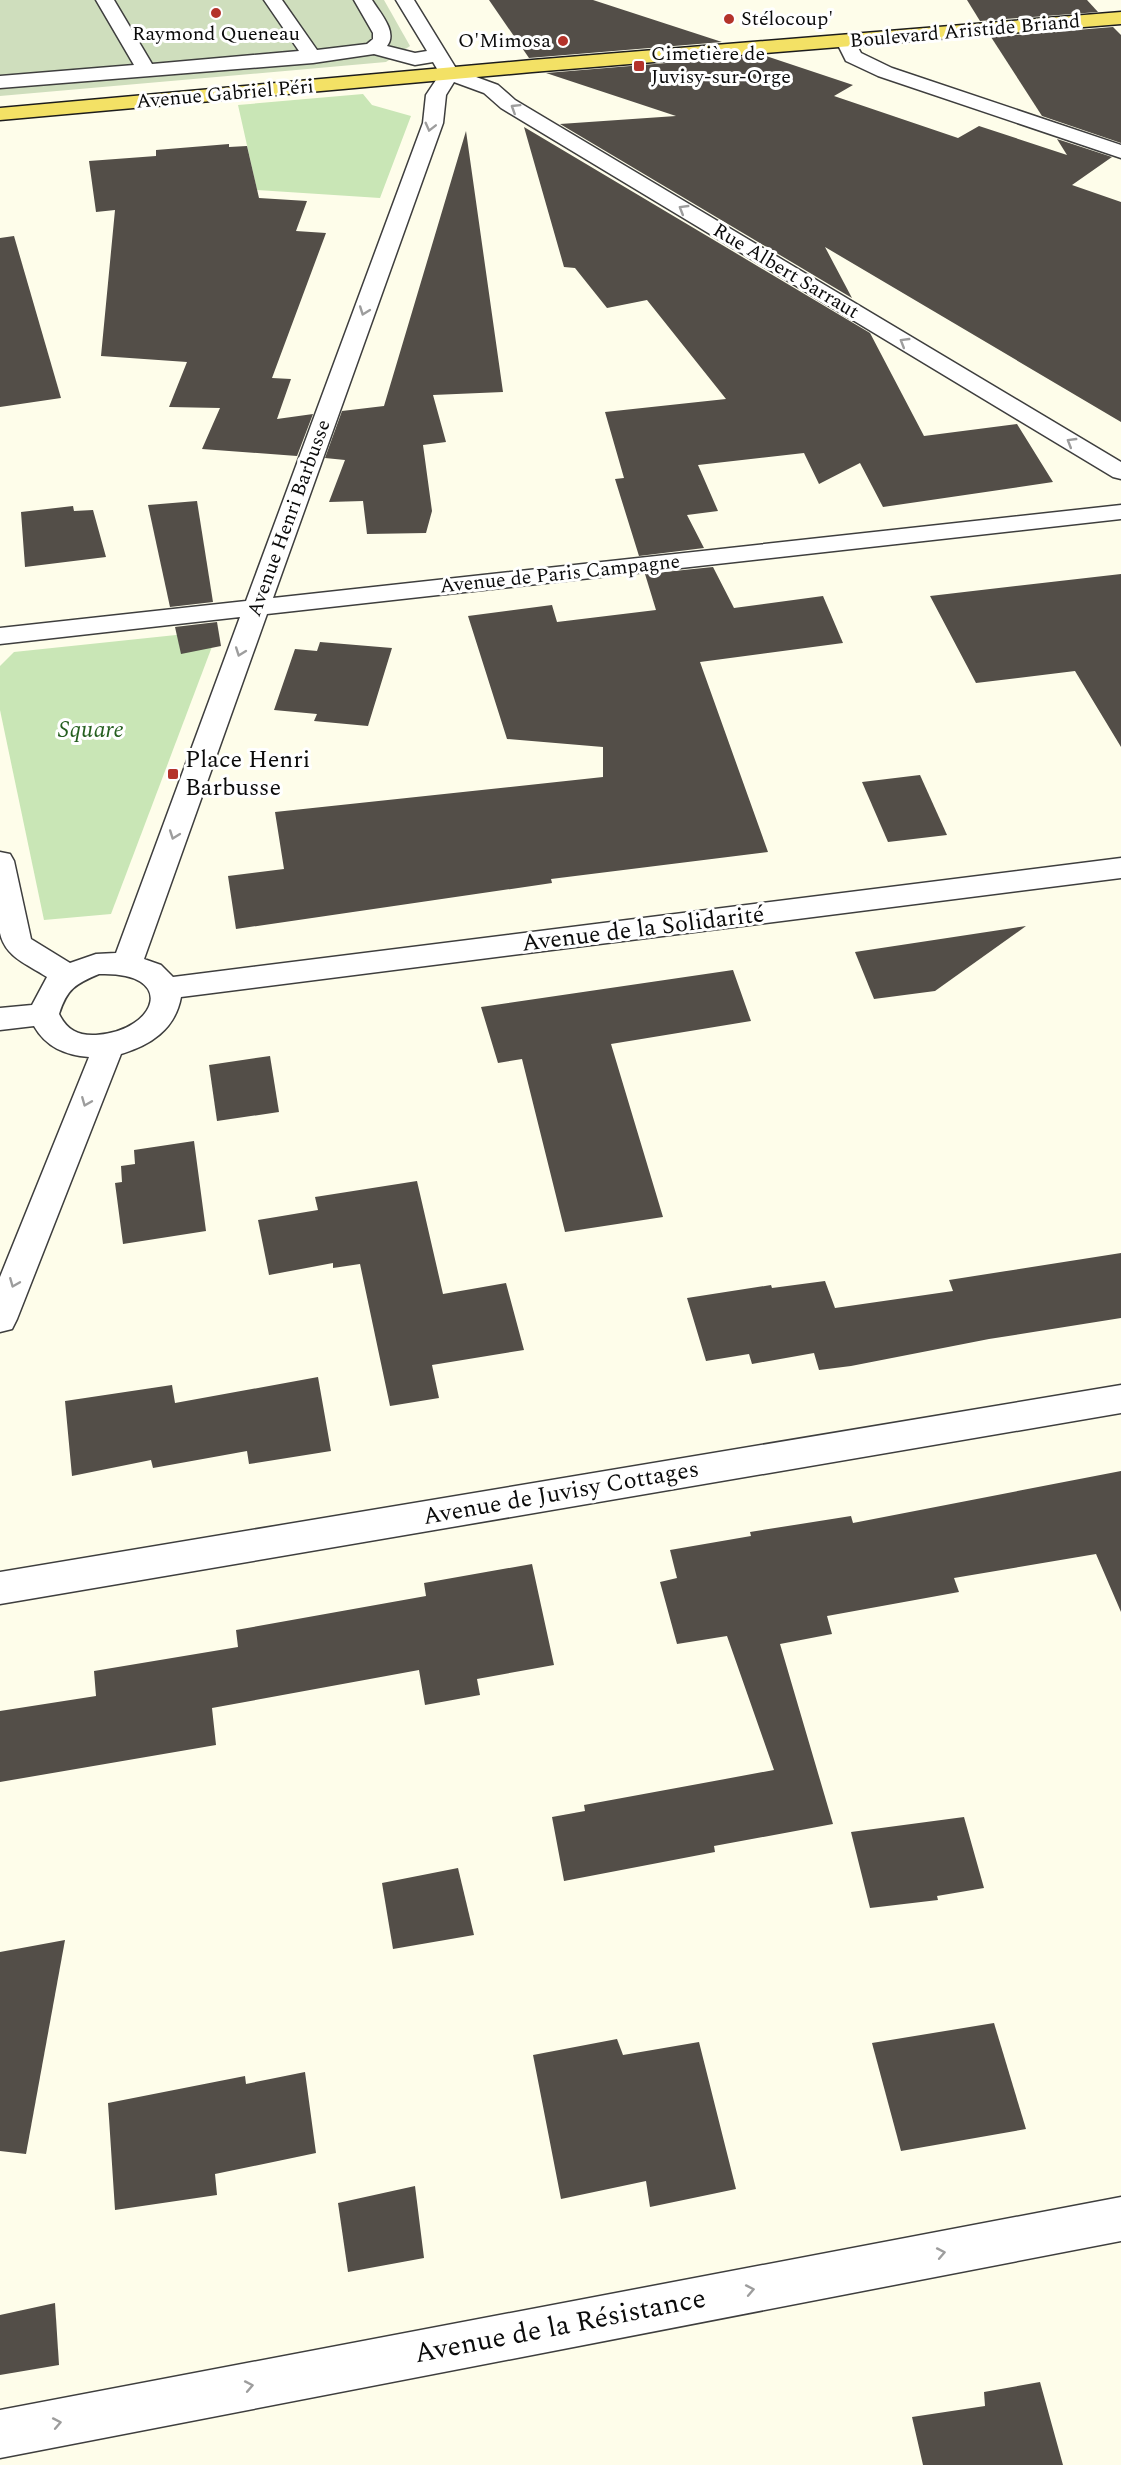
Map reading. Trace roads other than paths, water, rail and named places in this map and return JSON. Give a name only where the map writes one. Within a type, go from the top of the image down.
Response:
[{"type":"main road","name":"Boulevard Aristide Briand","points":[[445,64],[845,41],[1121,18]]},
{"type":"main road","name":"Avenue Gabriel Péri","points":[[0,114],[445,64]]},
{"type":"street","points":[[105,0],[146,70]]},
{"type":"street","points":[[273,0],[313,57]]},
{"type":"street","points":[[363,0],[382,33],[382,40],[374,48]]},
{"type":"street","points":[[405,0],[445,64]]},
{"type":"street","points":[[845,41],[853,57],[885,72],[1121,152]]},
{"type":"street","points":[[0,82],[313,57],[374,48],[445,64]]},
{"type":"street","name":"Rue Albert Sarraut","points":[[445,64],[491,89],[508,104],[1121,472]]},
{"type":"street","name":"Avenue Henri Barbusse","points":[[127,964],[433,123],[436,95],[445,64]]},
{"type":"street","name":"Avenue de Paris Campagne","points":[[0,636],[1121,512]]},
{"type":"street","points":[[0,861],[17,944],[67,975]]},
{"type":"street","name":"Avenue de la Solidarité","points":[[165,990],[1121,868]]},
{"type":"street","points":[[96,964],[127,964],[151,973],[165,990],[166,1008],[154,1026],[134,1040],[108,1047],[77,1046],[54,1033],[44,1014],[49,993],[67,975],[96,964]]},
{"type":"street","points":[[0,1020],[44,1014]]},
{"type":"street","points":[[0,1319],[108,1047]]},
{"type":"street","name":"Avenue de Juvisy Cottages","points":[[0,1588],[1121,1399]]},
{"type":"street","name":"Avenue de la Résistance","points":[[0,2434],[1121,2219]]},
{"type":"place","name":"Raymond Queneau","points":[[216,13]]},
{"type":"place","name":"Stélocoup'","points":[[729,19]]},
{"type":"place","name":"O'Mimosa","points":[[563,41]]},
{"type":"place","name":"Cimetière de Juvisy-sur-Orge","points":[[639,66]]},
{"type":"place","name":"Place Henri Barbusse","points":[[173,774]]},
{"type":"park label","name":"Square","points":[[91,730]]}]
